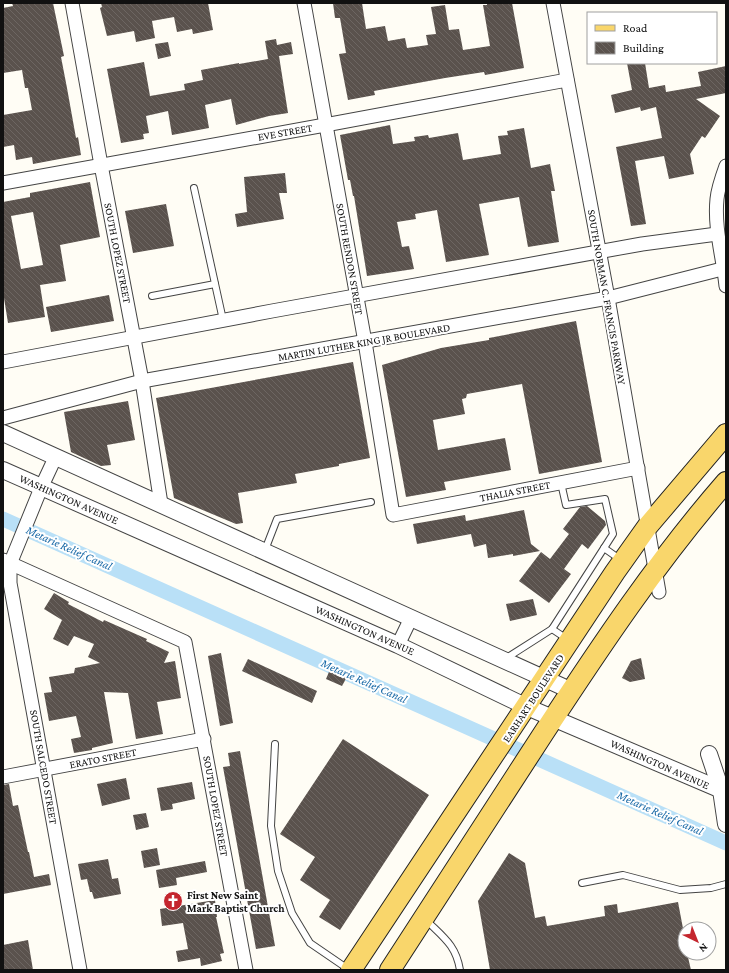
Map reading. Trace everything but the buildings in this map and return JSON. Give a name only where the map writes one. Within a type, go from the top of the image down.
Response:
[{"type":"main road","name":"EARHART BOULEVARD","points":[[350,970],[647,527],[726,434]]},
{"type":"main road","points":[[390,970],[599,649],[699,513],[726,482]]},
{"type":"main road","points":[[453,818],[478,833]]},
{"type":"street","name":"SOUTH LOPEZ STREET","points":[[72,3],[142,381],[160,504]]},
{"type":"street","name":"SOUTH RENDON STREET","points":[[304,3],[365,342],[393,515]]},
{"type":"street","name":"SOUTH NORMAN C. FRANCIS PARKWAY","points":[[553,3],[608,298],[659,592]]},
{"type":"street","name":"EVE STREET","points":[[3,183],[567,80]]},
{"type":"street","points":[[726,166],[719,185],[717,199],[722,233],[726,286]]},
{"type":"street","points":[[3,362],[223,320],[642,244],[722,233]]},
{"type":"street","name":"MARTIN LUTHER KING JR BOULEVARD","points":[[3,418],[142,381],[608,298],[725,268]]},
{"type":"street","points":[[3,433],[572,691]]},
{"type":"street","points":[[7,562],[56,458]]},
{"type":"street","name":"THALIA STREET","points":[[393,515],[638,468]]},
{"type":"street","name":"WASHINGTON AVENUE","points":[[3,470],[398,645],[523,713],[549,725],[723,791]]},
{"type":"street","name":"SOUTH LOPEZ STREET","points":[[7,562],[185,642],[204,739],[243,969]]},
{"type":"street","name":"SOUTH SALCEDO STREET","points":[[7,562],[7,584],[44,770],[80,970]]},
{"type":"street","points":[[398,645],[411,618]]},
{"type":"street","name":"ERATO STREET","points":[[3,777],[204,739]]},
{"type":"street","points":[[709,754],[723,791],[726,824]]},
{"type":"lane","points":[[194,188],[223,320]]},
{"type":"lane","points":[[152,296],[215,284]]},
{"type":"lane","points":[[503,660],[552,629],[613,534],[605,499],[566,505],[561,483]]},
{"type":"lane","points":[[265,551],[277,520],[371,502]]},
{"type":"lane","points":[[604,548],[623,562]]},
{"type":"lane","points":[[552,629],[570,640]]},
{"type":"lane","points":[[275,744],[270,826],[278,871],[292,913],[310,942],[350,970]]},
{"type":"lane","points":[[582,884],[624,875],[680,890],[711,888],[726,884]]},
{"type":"lane","points":[[424,918],[451,945],[458,960],[460,970]]},
{"type":"waterway","name":"Metarie Relief Canal","points":[[3,519],[726,843]]},
{"type":"place","name":"First New Saint Mark Baptist Church","points":[[173,901]]}]
